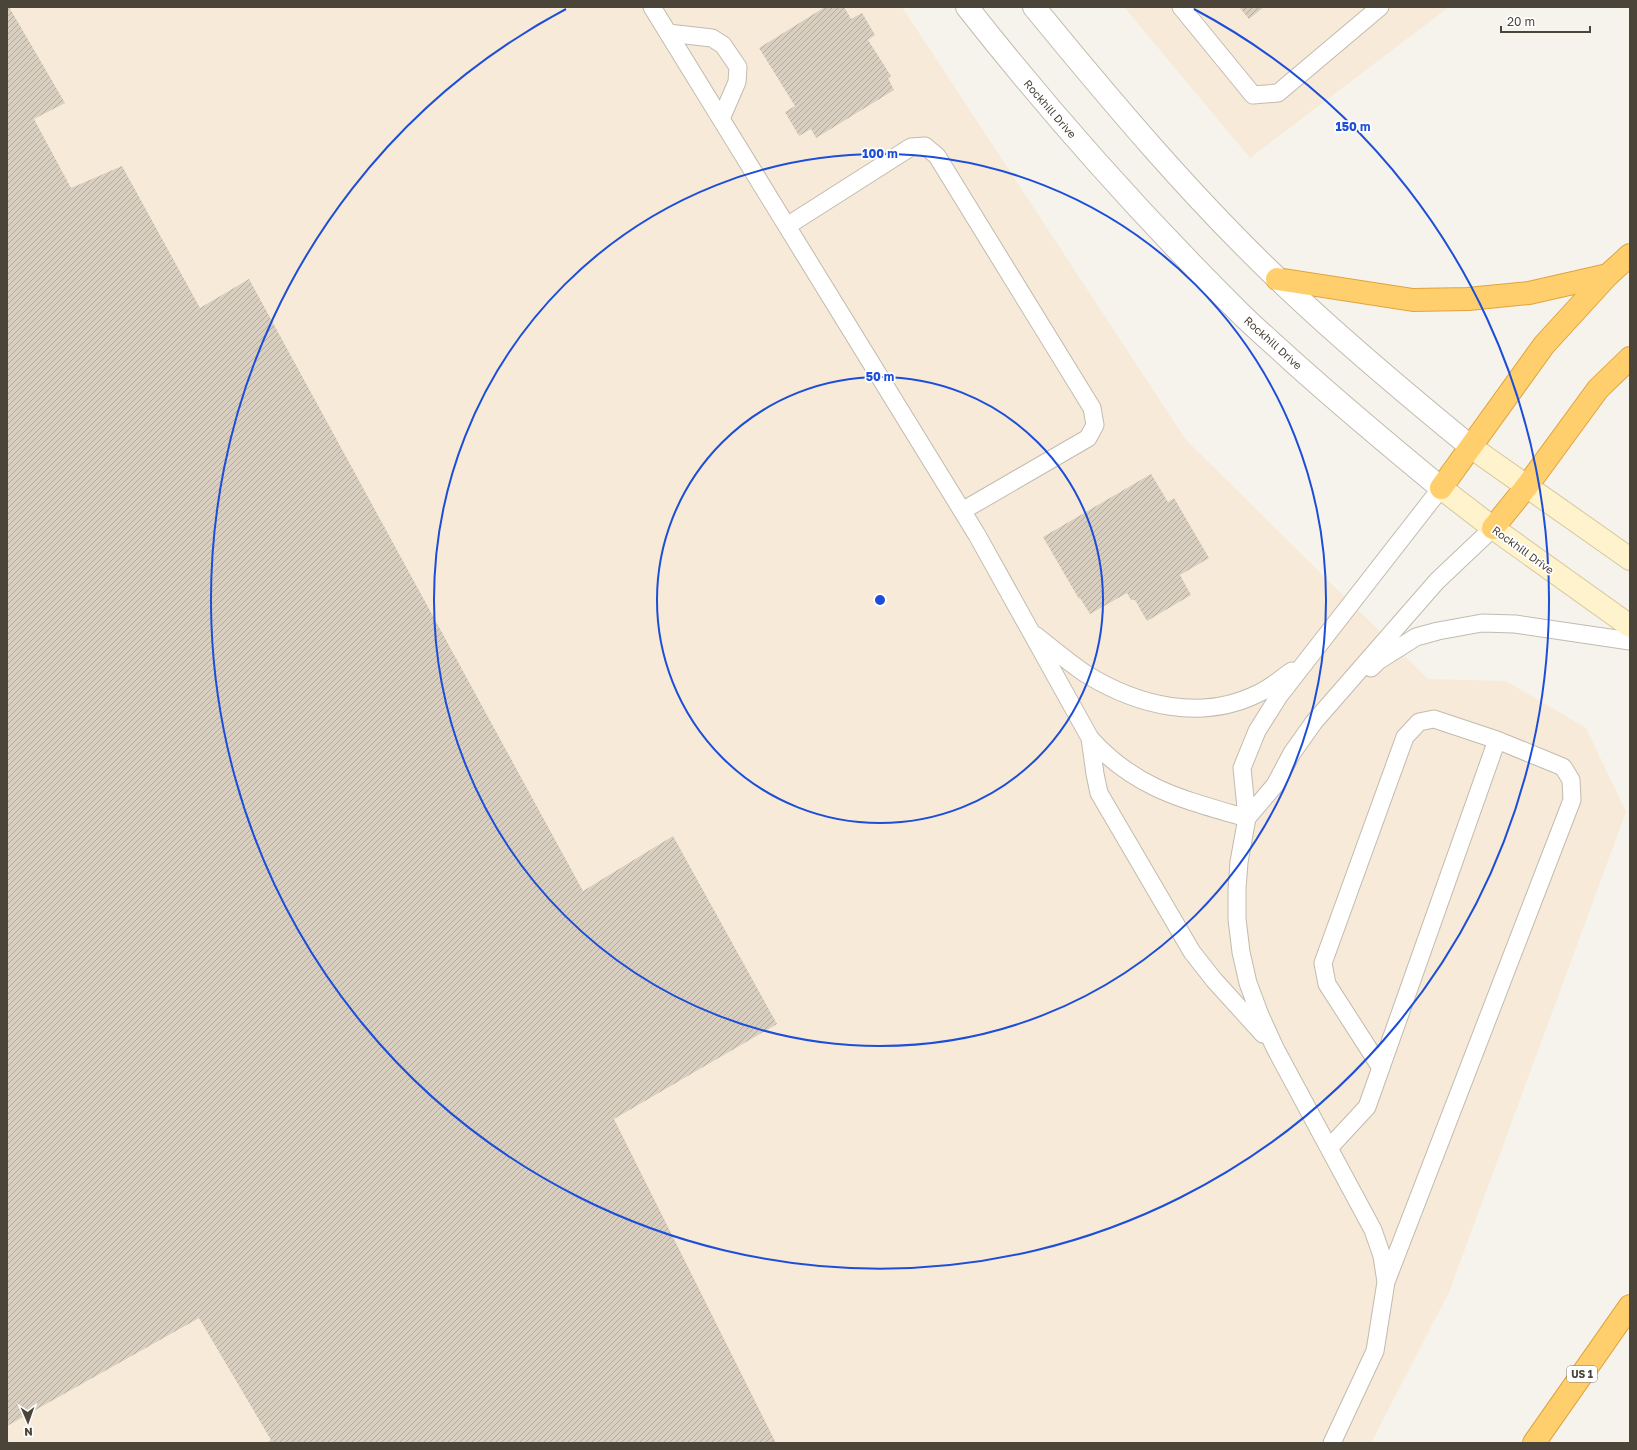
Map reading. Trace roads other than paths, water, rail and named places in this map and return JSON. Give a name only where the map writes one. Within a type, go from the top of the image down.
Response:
[{"type":"highway","points":[[1441,488],[1544,345],[1608,275],[1630,255]]},
{"type":"highway","points":[[1278,279],[1412,300],[1468,299],[1530,293],[1608,275]]},
{"type":"highway","points":[[1493,528],[1528,486],[1598,389],[1630,358]]},
{"type":"highway","name":"US 1","points":[[1534,1443],[1630,1306]]},
{"type":"main road","points":[[1471,447],[1630,559]]},
{"type":"main road","name":"Rockhill Drive","points":[[1441,488],[1493,528],[1630,626]]},
{"type":"street","name":"Rockhill Drive","points":[[967,7],[1024,79],[1094,160],[1174,246],[1242,315],[1319,385],[1441,488]]},
{"type":"street","points":[[1034,7],[1132,126],[1206,206],[1278,279],[1352,347],[1471,447]]},
{"type":"lane","points":[[652,7],[977,536],[1090,738],[1104,754],[1122,769],[1144,783],[1176,797],[1247,818]]},
{"type":"lane","points":[[1181,7],[1253,95],[1278,93],[1380,7]]},
{"type":"lane","points":[[668,33],[712,38],[723,46],[738,67],[737,82],[721,120]]},
{"type":"lane","points":[[787,226],[911,146],[925,146],[937,156],[1072,375],[1092,408],[1094,425],[1088,438],[962,511]]},
{"type":"lane","points":[[1386,1282],[1382,1256],[1373,1230],[1275,1048],[1260,1016],[1248,983],[1241,952],[1237,919],[1239,862],[1247,818],[1242,768],[1258,732],[1279,696],[1441,488]]},
{"type":"lane","points":[[1247,818],[1275,785],[1292,753],[1314,722],[1437,581],[1493,528]]},
{"type":"lane","points":[[1314,722],[1378,661],[1416,637],[1438,631],[1482,623],[1515,624],[1630,641]]},
{"type":"lane","points":[[1030,631],[1086,674],[1118,691],[1146,702],[1176,707],[1203,708],[1243,701],[1261,693],[1307,660]]},
{"type":"lane","points":[[1332,1443],[1375,1351],[1386,1282],[1572,800],[1571,780],[1563,767],[1497,740],[1434,719],[1418,722],[1405,737],[1323,963],[1327,984],[1381,1068]]},
{"type":"lane","points":[[1090,738],[1099,793],[1192,952],[1214,980],[1275,1048]]},
{"type":"lane","points":[[1329,1148],[1366,1108],[1497,740]]}]
